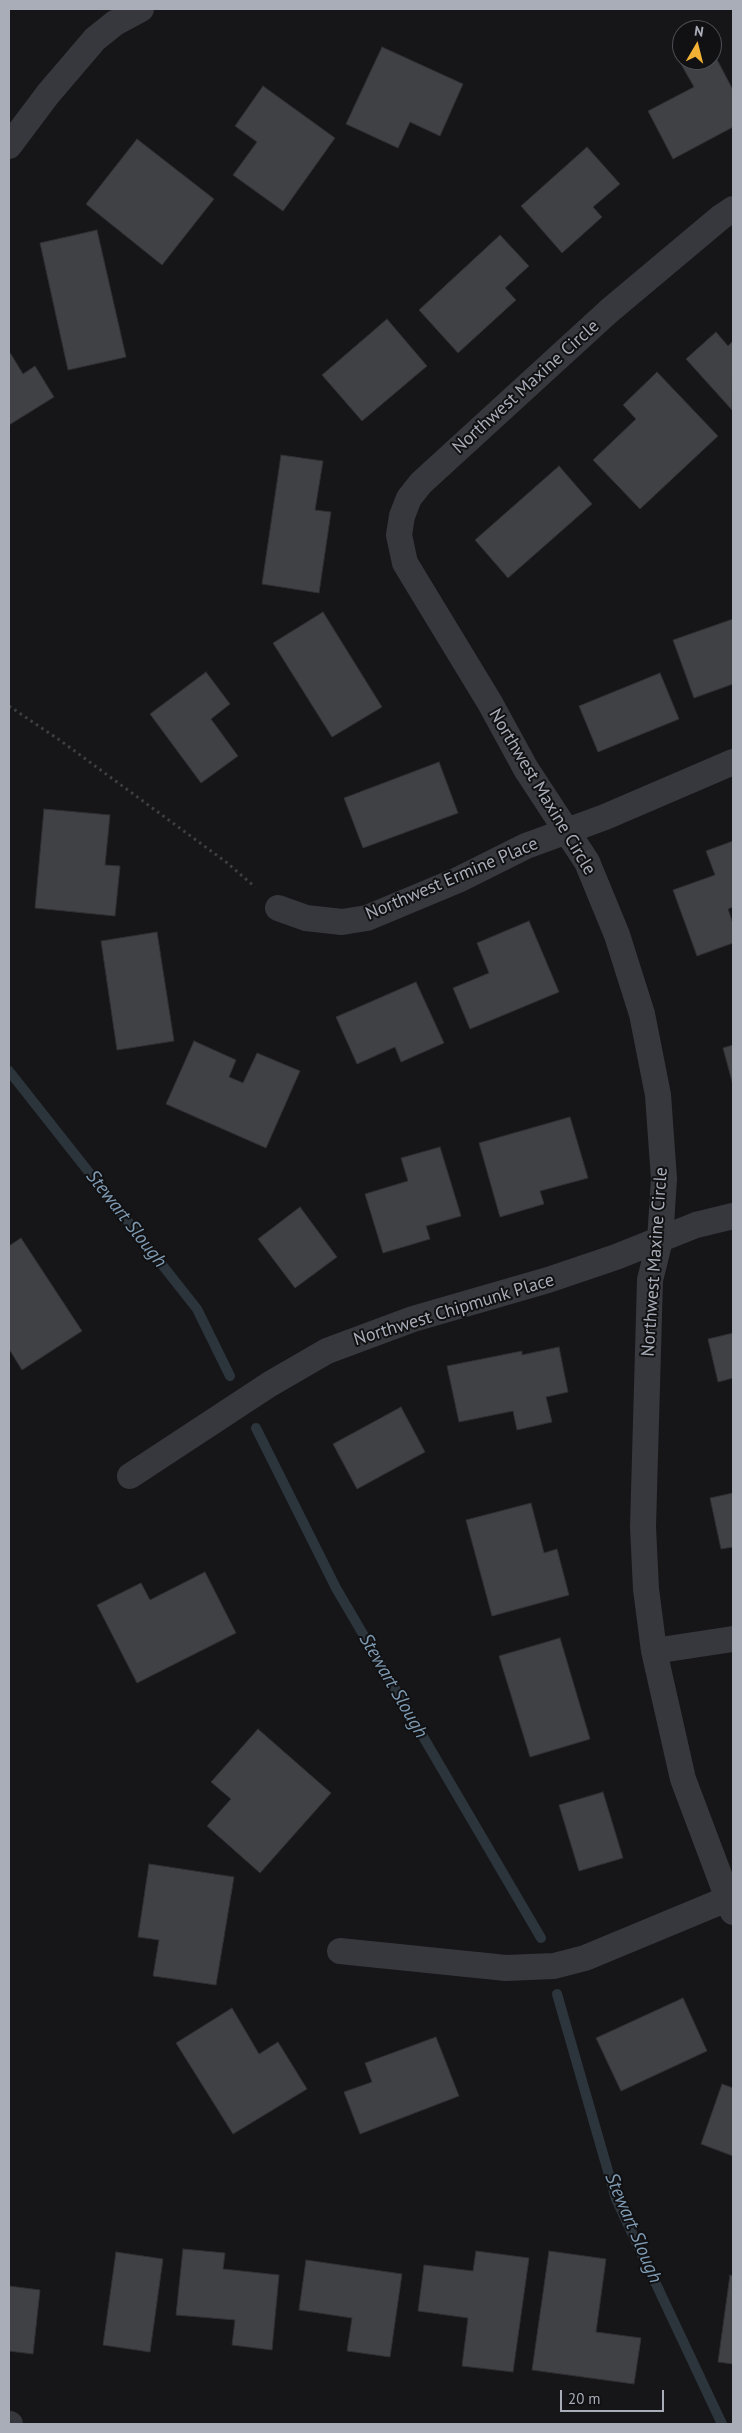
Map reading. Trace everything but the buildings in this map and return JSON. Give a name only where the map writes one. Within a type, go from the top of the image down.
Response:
[{"type":"street","points":[[9,146],[48,94],[95,40],[115,22],[141,9]]},
{"type":"street","name":"Northwest Maxine Circle","points":[[730,1905],[682,1779],[654,1651],[646,1589],[643,1527],[650,1280],[660,1240],[664,1178],[658,1096],[642,1014],[617,935],[587,862],[526,769],[490,703],[405,563],[399,535],[402,516],[409,498],[421,483],[609,312],[720,217],[733,209]]},
{"type":"street","name":"Northwest Ermine Place","points":[[278,908],[306,918],[342,922],[366,918],[458,880],[526,846],[606,817],[733,762]]},
{"type":"street","name":"Northwest Chipmunk Place","points":[[130,1476],[270,1384],[327,1351],[413,1319],[548,1280],[696,1226],[733,1216]]},
{"type":"street","points":[[654,1651],[733,1639]]},
{"type":"street","points":[[340,1952],[506,1968],[554,1966],[585,1958],[730,1905]]},
{"type":"path","points":[[9,706],[61,741],[226,862],[278,908]]},
{"type":"waterway","name":"Stewart Slough","points":[[9,1071],[197,1309],[230,1376]]},
{"type":"waterway","name":"Stewart Slough","points":[[256,1428],[336,1588],[541,1938]]},
{"type":"waterway","name":"Stewart Slough","points":[[557,1994],[616,2199],[722,2424]]}]
